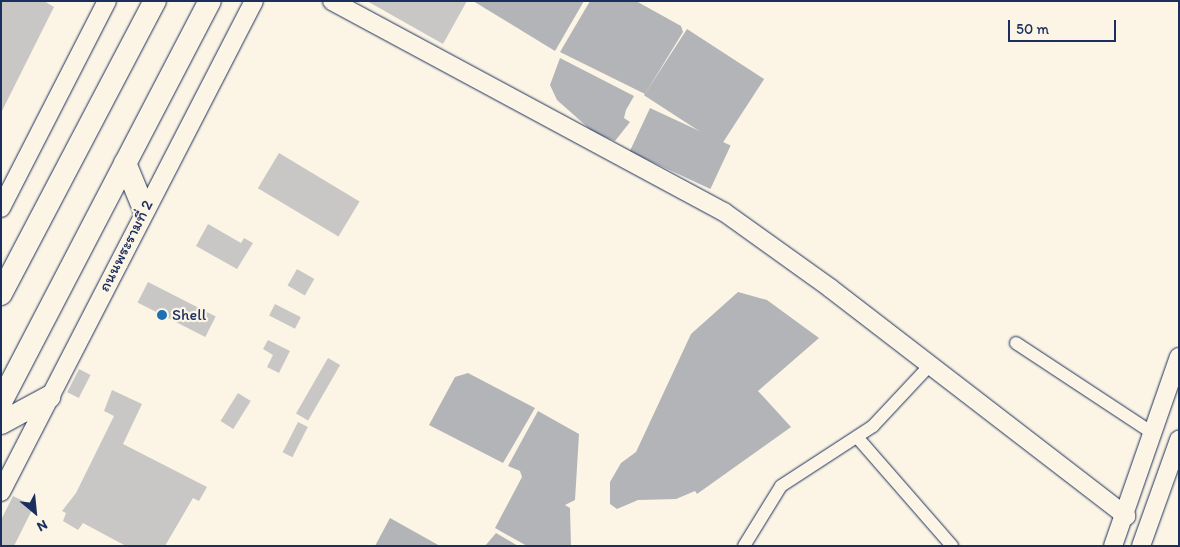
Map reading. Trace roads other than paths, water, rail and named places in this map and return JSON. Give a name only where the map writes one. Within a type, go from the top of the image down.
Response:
[{"type":"highway","points":[[1,294],[154,1]]},
{"type":"highway","points":[[1,402],[210,1]]},
{"type":"highway","points":[[126,162],[144,209]]},
{"type":"highway","points":[[1,423],[49,397]]},
{"type":"main road","points":[[1,208],[107,1]]},
{"type":"main road","name":"ถนนพระรามที่ 2","points":[[1,492],[144,209],[254,1]]},
{"type":"main road","points":[[332,1],[724,212],[930,365],[1126,516]]},
{"type":"main road","points":[[1113,546],[1126,516],[1179,357]]},
{"type":"main road","points":[[1147,543],[1179,440]]},
{"type":"street","points":[[1016,343],[1154,434]]},
{"type":"street","points":[[744,546],[781,486],[856,437],[890,411],[930,365]]},
{"type":"street","points":[[856,437],[952,546]]},
{"type":"place","name":"Shell","points":[[162,315]]}]
